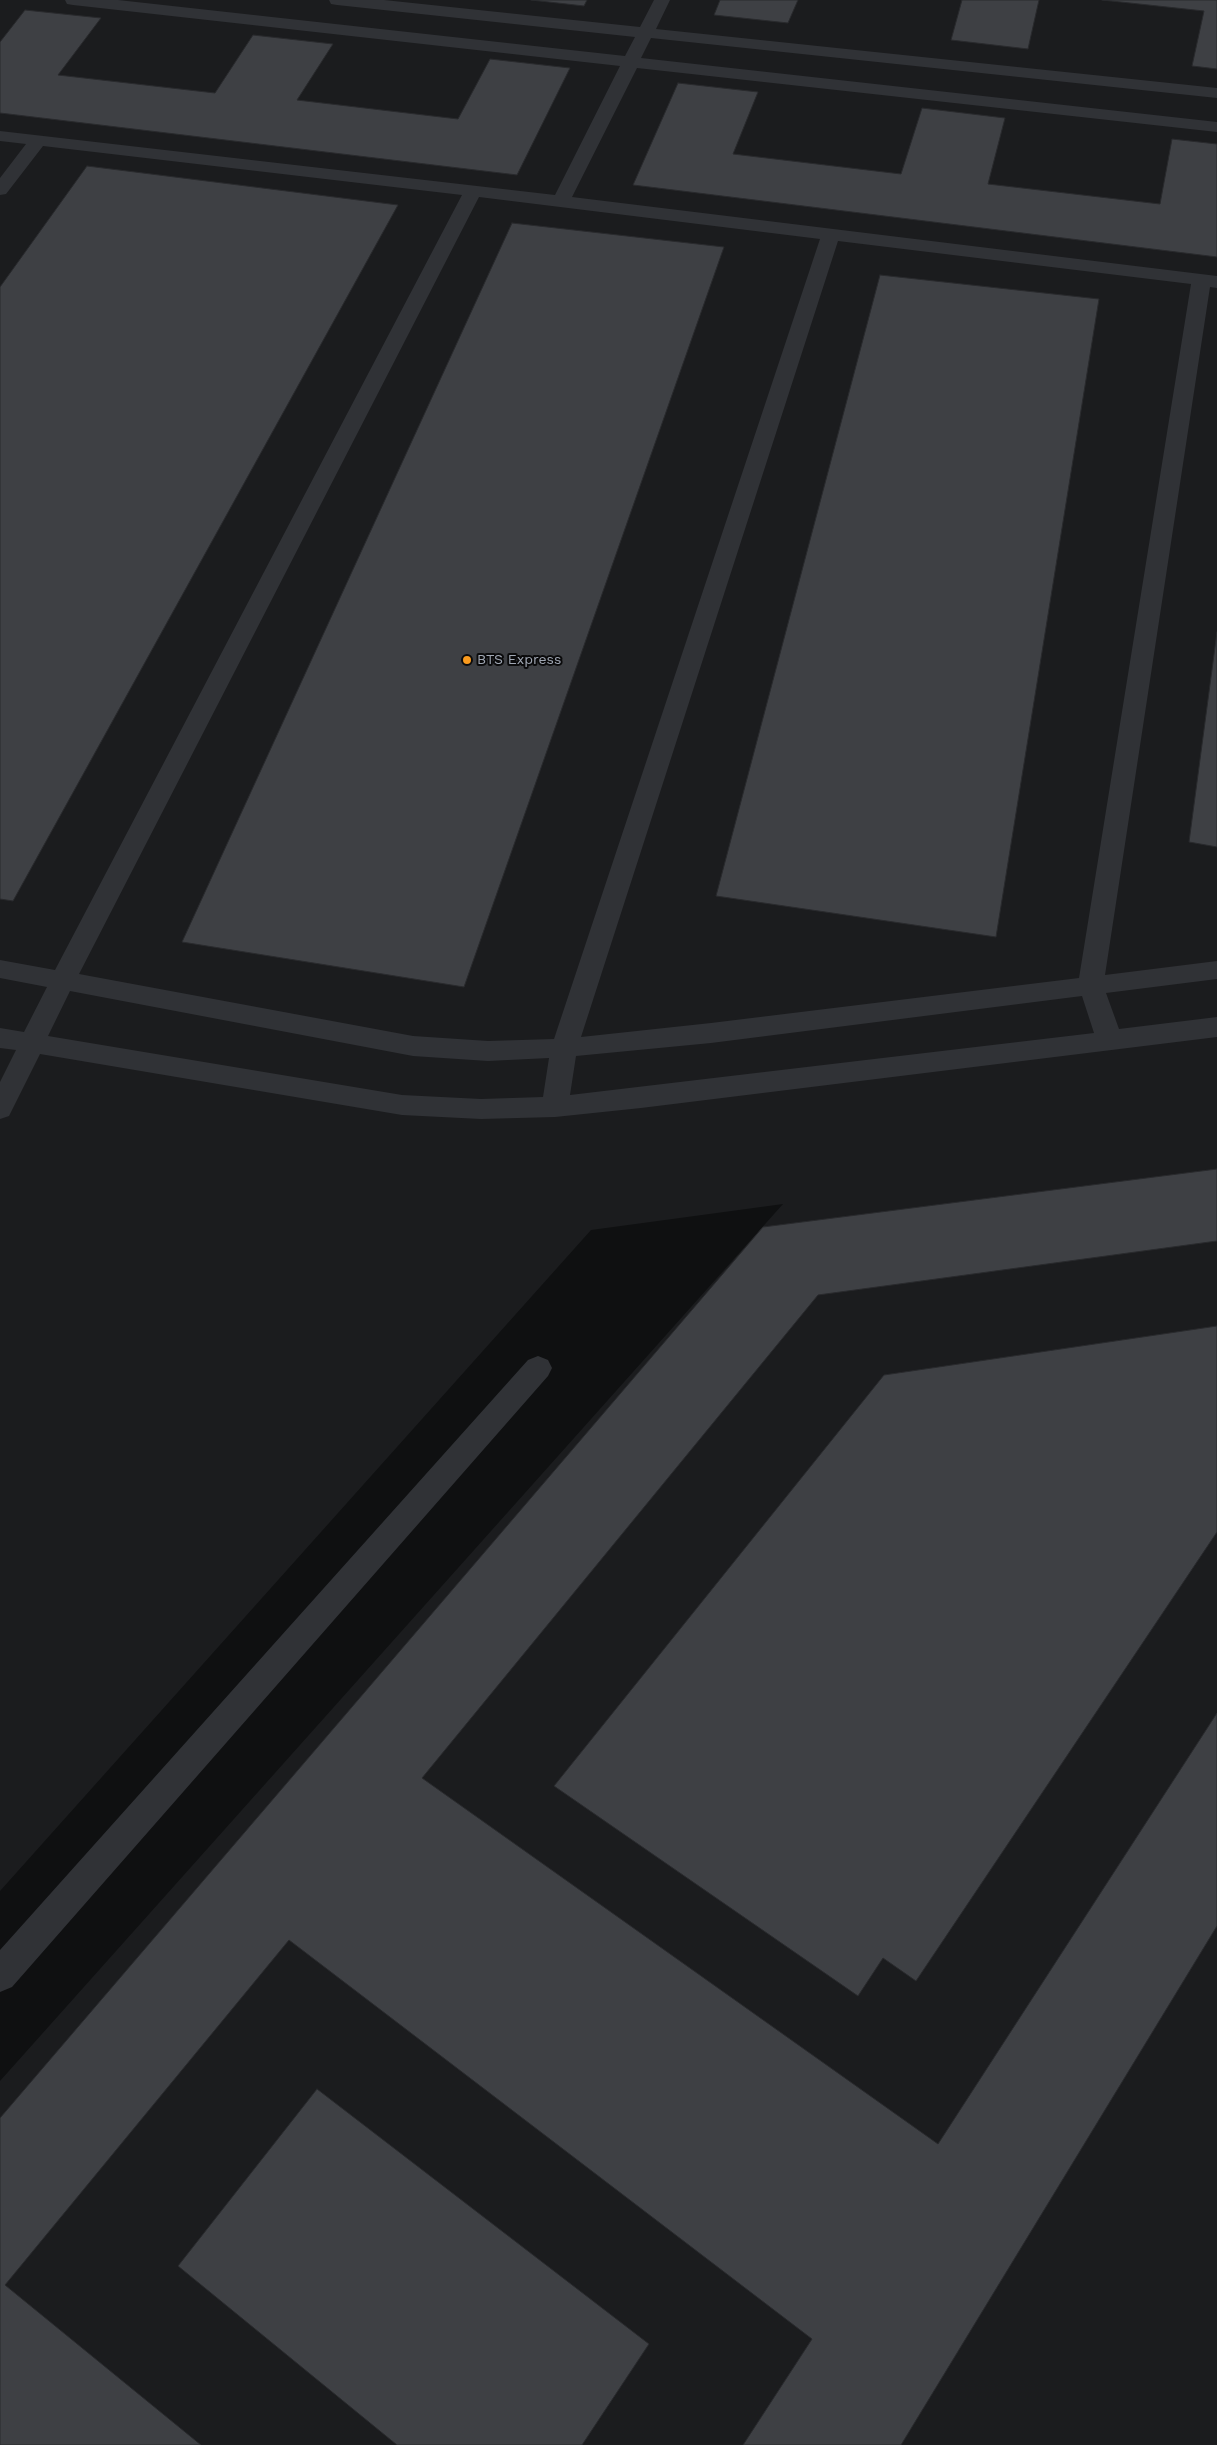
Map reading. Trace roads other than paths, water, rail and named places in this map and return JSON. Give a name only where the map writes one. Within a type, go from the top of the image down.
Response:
[{"type":"lane","points":[[73,0],[1217,127]]},
{"type":"lane","points":[[337,0],[1217,93]]},
{"type":"lane","points":[[561,201],[662,0]]},
{"type":"lane","points":[[0,136],[561,201],[1209,282],[1091,986],[1110,1041]]},
{"type":"lane","points":[[0,190],[38,140]]},
{"type":"lane","points":[[0,1109],[63,980],[473,191]]},
{"type":"lane","points":[[555,1107],[564,1048],[831,235]]},
{"type":"lane","points":[[0,969],[413,1046],[488,1050],[564,1048],[721,1032],[1217,970]]},
{"type":"lane","points":[[0,1038],[402,1105],[481,1109],[555,1107],[1217,1028]]},
{"type":"lane","points":[[0,1975],[538,1368]]},
{"type":"place","name":"BTS Express","points":[[467,660]]}]
